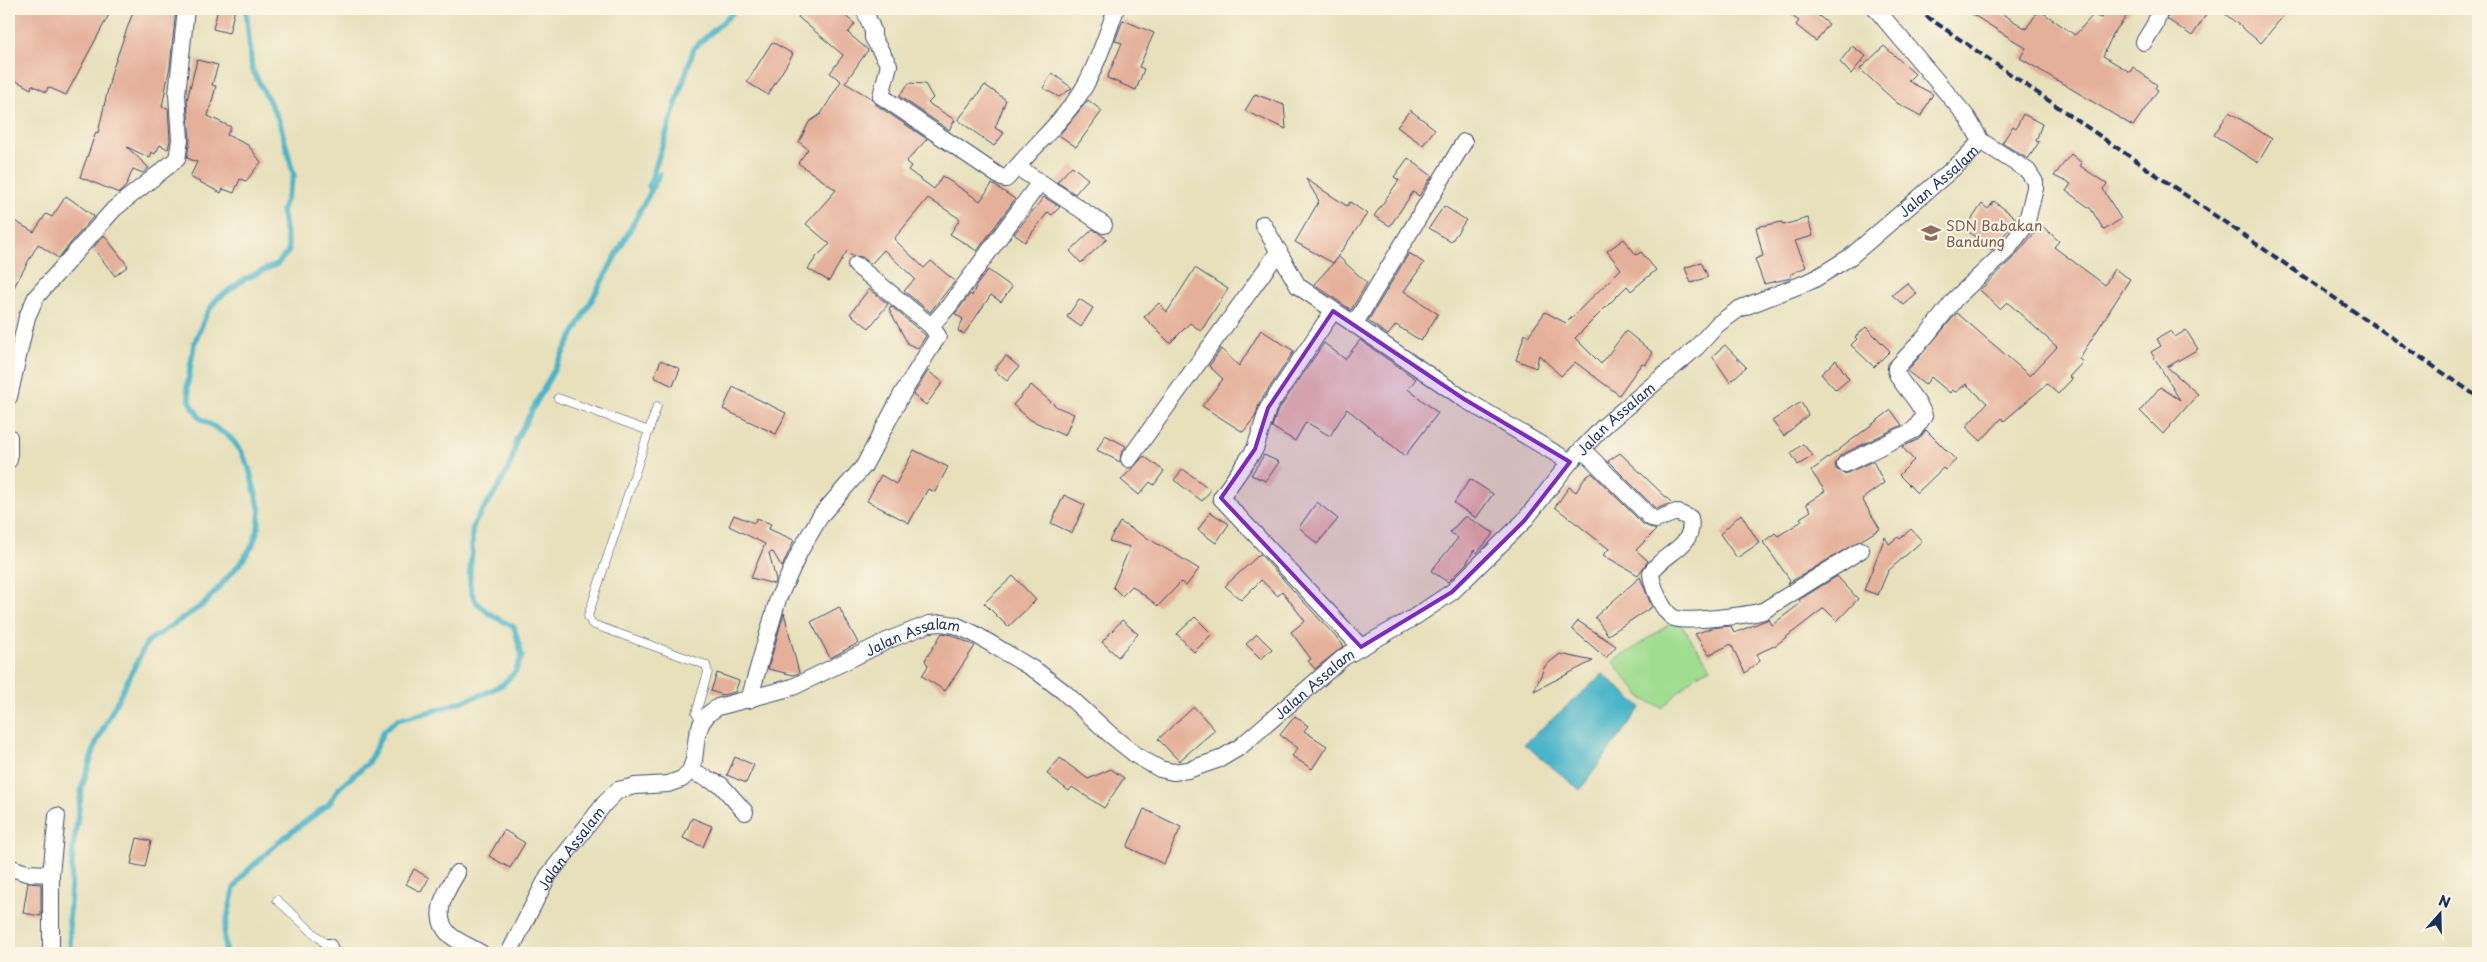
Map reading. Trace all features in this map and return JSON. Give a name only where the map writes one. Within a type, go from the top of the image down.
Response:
[{"type":"street","points":[[9,397],[28,317],[36,298],[114,209],[176,159],[180,140],[177,94],[186,9]]},
{"type":"street","points":[[864,9],[873,31],[873,38],[889,65],[880,96],[1006,179],[1075,101],[1085,85],[1116,9]]},
{"type":"street","name":"Jalan Assalam","points":[[702,722],[708,714],[718,707],[793,687],[866,650],[918,628],[929,624],[955,625],[973,633],[1038,672],[1137,756],[1160,769],[1173,772],[1188,770],[1240,747],[1322,675],[1361,647],[1413,618],[1452,592],[1524,521],[1570,462],[1604,426],[1696,348],[1718,324],[1739,309],[1813,280],[1850,257],[1963,160],[1981,141],[1967,117],[1930,76],[1876,9]]},
{"type":"street","points":[[2144,42],[2155,24],[2160,9]]},
{"type":"street","points":[[1845,464],[1914,430],[1921,423],[1924,416],[1921,406],[1897,376],[1896,368],[1926,336],[1955,299],[2007,250],[2026,225],[2032,208],[2035,182],[2028,171],[1981,141]]},
{"type":"street","points":[[1354,325],[1464,142]]},
{"type":"street","points":[[1017,166],[1104,225]]},
{"type":"street","points":[[931,326],[1040,182]]},
{"type":"street","points":[[1263,224],[1298,286],[1464,399],[1570,462]]},
{"type":"street","points":[[1128,460],[1279,251]]},
{"type":"street","points":[[749,700],[767,631],[788,574],[821,515],[864,466],[902,394],[938,336],[931,326],[856,264]]},
{"type":"street","points":[[1333,311],[1268,408],[1254,449],[1221,498],[1361,647]]},
{"type":"street","points":[[9,437],[9,460]]},
{"type":"street","points":[[1582,449],[1650,517],[1656,520],[1676,512],[1690,518],[1691,526],[1688,538],[1651,573],[1666,612],[1678,619],[1749,615],[1763,611],[1861,550]]},
{"type":"street","points":[[702,722],[697,735],[694,760],[690,771],[720,785],[745,812]]},
{"type":"street","name":"Jalan Assalam","points":[[509,953],[553,868],[605,803],[618,790],[635,786],[668,784],[682,780],[690,771]]},
{"type":"street","points":[[51,953],[50,874],[56,816]]},
{"type":"street","points":[[9,867],[26,873],[50,874]]},
{"type":"street","points":[[457,873],[444,895],[441,917],[450,935],[481,953]]},
{"type":"lane","points":[[558,398],[649,431]]},
{"type":"lane","points":[[657,406],[588,616],[592,624],[706,665],[708,672],[696,713],[702,722]]},
{"type":"lane","points":[[277,900],[330,950]]},
{"type":"highlighted area","points":[[1333,311],[1464,399],[1570,462],[1524,521],[1452,592],[1361,647],[1221,498],[1255,449],[1268,408]]},
{"type":"green space","points":[[1671,623],[1682,626],[1711,668],[1695,676],[1662,708],[1643,699],[1613,662]]},
{"type":"water","points":[[1603,674],[1641,707],[1580,790],[1524,744]]},
{"type":"building","points":[[9,9],[112,9],[66,95],[48,87],[46,92],[32,85],[31,89],[9,77],[9,71],[14,60],[9,57]]},
{"type":"building","points":[[134,9],[176,9],[170,66],[162,107],[168,108],[170,140],[168,149],[160,145],[155,154],[152,152],[150,158],[127,147],[149,168],[143,173],[133,169],[126,186],[119,193],[80,177],[96,132],[98,133],[112,71]]},
{"type":"building","points":[[218,9],[235,9],[229,33],[213,29]]},
{"type":"building","points":[[805,9],[837,9],[855,24],[848,33],[868,50],[845,83],[871,98],[875,104],[927,139],[906,162],[911,166],[908,170],[934,189],[942,176],[980,201],[992,184],[1015,199],[977,251],[950,234],[960,219],[928,198],[894,239],[924,268],[931,261],[955,281],[930,312],[904,291],[915,279],[884,250],[871,264],[862,257],[852,256],[847,251],[829,281],[808,269],[817,256],[830,244],[806,224],[836,190],[798,163],[808,149],[799,142],[809,122],[821,114],[841,81],[830,73],[843,55],[798,17]]},
{"type":"building","points":[[1782,9],[1810,9],[1829,24],[1816,41],[1796,25],[1799,21]]},
{"type":"building","points":[[1964,9],[1995,9],[2026,29],[2039,10],[2075,35],[2093,15],[2101,18],[2106,9],[2132,9],[2113,34],[2103,56],[2130,72],[2133,67],[2157,85],[2155,88],[2158,90],[2133,126],[2020,58],[2026,48]]},
{"type":"building","points":[[2170,9],[2210,9],[2192,36],[2167,19]]},
{"type":"building","points":[[2219,9],[2289,9],[2261,43]]},
{"type":"building","points":[[1123,20],[1154,33],[1139,67],[1144,69],[1136,90],[1107,78],[1122,43],[1115,41]]},
{"type":"building","points":[[772,42],[793,54],[768,95],[747,82]]},
{"type":"building","points":[[1852,46],[1866,56],[1851,74],[1840,62]]},
{"type":"building","points":[[1884,46],[1915,74],[1908,81],[1933,94],[1921,116],[1897,103],[1860,69]]},
{"type":"building","points":[[197,60],[218,65],[212,85],[216,86],[208,116],[231,127],[227,135],[248,145],[261,162],[246,181],[240,179],[234,193],[223,189],[221,193],[190,177],[197,162],[187,158],[190,140],[187,100]]},
{"type":"building","points":[[1052,73],[1072,88],[1059,97],[1043,88]]},
{"type":"building","points":[[909,83],[925,84],[933,98],[928,103],[955,120],[949,130],[899,96]]},
{"type":"building","points":[[985,85],[1006,100],[995,128],[1004,133],[994,146],[958,120]]},
{"type":"building","points":[[1255,94],[1284,105],[1286,129],[1245,111]]},
{"type":"building","points":[[1088,100],[1102,111],[1076,147],[1059,135]]},
{"type":"building","points":[[1410,110],[1435,129],[1423,145],[1397,127]]},
{"type":"building","points":[[2229,112],[2272,139],[2258,163],[2214,135]]},
{"type":"building","points":[[2023,114],[2042,124],[2036,141],[2039,142],[2028,159],[2002,143],[2013,126],[2016,128]]},
{"type":"building","points":[[2071,154],[2082,163],[2080,166],[2107,184],[2103,189],[2121,219],[2104,230],[2091,209],[2066,191],[2071,184],[2054,176]]},
{"type":"building","points":[[1408,158],[1432,176],[1419,196],[1413,192],[1390,226],[1374,216],[1399,180],[1394,177]]},
{"type":"building","points":[[1072,166],[1088,179],[1075,194],[1057,182]]},
{"type":"building","points":[[1306,179],[1347,206],[1350,202],[1367,214],[1333,263],[1295,242],[1319,201]]},
{"type":"building","points":[[66,196],[94,216],[58,258],[38,244],[9,296],[9,218],[34,232],[46,214],[52,217]]},
{"type":"building","points":[[1044,197],[1060,207],[1052,215],[1048,212],[1025,242],[1014,234]]},
{"type":"building","points":[[1994,201],[2017,219],[1992,250],[1965,229],[1982,204],[1988,209]]},
{"type":"building","points":[[1444,206],[1466,220],[1451,242],[1429,228]]},
{"type":"building","points":[[1808,218],[1813,236],[1795,241],[1806,267],[1791,274],[1791,278],[1764,284],[1755,259],[1763,256],[1756,227],[1782,222],[1783,225]]},
{"type":"building","points":[[2041,225],[2059,241],[2054,247],[2105,285],[2114,269],[2130,279],[2079,359],[2083,362],[2069,377],[2072,379],[2058,394],[2047,384],[2004,421],[2002,418],[1981,441],[1966,427],[1987,403],[1966,384],[1956,392],[1952,390],[1950,393],[1931,377],[1925,385],[1907,371],[1957,313],[2030,376],[2057,347],[2007,302],[2000,309],[1980,290],[2014,257]]},
{"type":"building","points":[[1093,229],[1107,239],[1081,263],[1070,251]]},
{"type":"building","points":[[104,235],[128,266],[115,276],[93,248]]},
{"type":"building","points":[[1624,239],[1636,255],[1641,252],[1656,270],[1631,291],[1627,286],[1575,338],[1601,364],[1626,331],[1653,353],[1645,365],[1642,363],[1619,395],[1575,362],[1561,376],[1539,355],[1536,368],[1516,360],[1525,334],[1528,336],[1545,312],[1566,323],[1621,269],[1607,251]]},
{"type":"building","points":[[1409,253],[1424,263],[1404,291],[1438,314],[1421,341],[1396,325],[1388,335],[1368,321]]},
{"type":"building","points":[[1339,257],[1367,283],[1351,310],[1314,284]]},
{"type":"building","points":[[1701,262],[1708,277],[1691,283],[1685,268]]},
{"type":"building","points":[[1195,268],[1228,289],[1201,331],[1190,323],[1170,343],[1144,317],[1159,303],[1167,312]]},
{"type":"building","points":[[988,270],[1012,287],[1001,302],[991,295],[964,334],[958,331],[963,319],[955,314],[970,294],[972,296],[976,286]]},
{"type":"building","points":[[1907,283],[1917,294],[1904,305],[1892,295]]},
{"type":"building","points":[[869,289],[888,304],[869,328],[850,314]]},
{"type":"building","points":[[1079,299],[1093,308],[1081,327],[1067,317]]},
{"type":"building","points":[[891,306],[926,336],[918,348],[908,344],[889,309]]},
{"type":"building","points":[[1866,327],[1890,351],[1874,367],[1851,345],[1857,339],[1855,337]]},
{"type":"building","points":[[1261,330],[1294,351],[1260,402],[1255,417],[1243,432],[1202,406],[1223,379],[1209,366],[1221,349],[1239,366]]},
{"type":"building","points":[[2186,330],[2198,349],[2167,367],[2198,394],[2163,434],[2140,411],[2160,387],[2180,400],[2151,352],[2161,346],[2157,339],[2171,331],[2175,337]]},
{"type":"building","points":[[1360,340],[1416,379],[1408,389],[1438,413],[1405,456],[1347,409],[1330,436],[1306,422],[1295,441],[1272,427],[1277,412],[1324,343],[1345,359]]},
{"type":"building","points":[[1725,345],[1746,367],[1730,382],[1712,356]]},
{"type":"building","points":[[1006,356],[1019,367],[1007,381],[994,370]]},
{"type":"building","points":[[661,360],[680,369],[673,386],[654,377]]},
{"type":"building","points":[[1836,360],[1849,379],[1836,390],[1821,374]]},
{"type":"building","points":[[928,371],[943,382],[926,405],[913,395]]},
{"type":"building","points":[[1031,385],[1057,407],[1074,414],[1065,436],[1031,420],[1013,405]]},
{"type":"building","points":[[733,387],[786,413],[776,434],[723,409]]},
{"type":"building","points":[[1801,402],[1808,415],[1784,436],[1772,421]]},
{"type":"building","points":[[1891,410],[1902,425],[1841,455],[1835,463],[1836,469],[1845,474],[1873,461],[1884,483],[1862,499],[1880,529],[1787,584],[1790,580],[1763,542],[1775,533],[1778,536],[1802,521],[1800,518],[1811,511],[1806,504],[1825,491],[1811,471]]},
{"type":"building","points":[[1926,430],[1956,460],[1945,470],[1943,468],[1917,493],[1899,475],[1914,460],[1902,447],[1919,439]]},
{"type":"building","points":[[1105,435],[1126,446],[1121,454],[1120,462],[1097,450]]},
{"type":"building","points":[[1803,444],[1813,456],[1798,465],[1791,453]]},
{"type":"building","points":[[914,450],[948,467],[935,492],[928,489],[909,523],[867,501],[881,475],[896,484]]},
{"type":"building","points":[[1620,453],[1671,502],[1669,504],[1656,509],[1608,461]]},
{"type":"building","points":[[1264,455],[1279,462],[1266,481],[1251,475]]},
{"type":"building","points":[[1144,456],[1164,471],[1154,485],[1150,482],[1139,495],[1121,480]]},
{"type":"building","points":[[1183,469],[1211,490],[1202,501],[1174,480]]},
{"type":"building","points":[[1592,473],[1643,524],[1656,530],[1636,550],[1648,561],[1638,575],[1603,555],[1609,549],[1555,507],[1569,487],[1576,492],[1585,478]]},
{"type":"building","points":[[1470,479],[1493,494],[1476,518],[1454,503]]},
{"type":"building","points":[[1064,495],[1085,505],[1072,533],[1051,523]]},
{"type":"building","points":[[1317,502],[1338,519],[1317,544],[1299,527]]},
{"type":"building","points":[[1210,512],[1229,524],[1216,543],[1198,530]]},
{"type":"building","points":[[1741,514],[1759,543],[1737,558],[1720,534]]},
{"type":"building","points":[[734,515],[754,523],[757,518],[771,524],[769,529],[794,540],[782,567],[773,552],[769,553],[776,580],[774,584],[751,578],[765,544],[729,526]]},
{"type":"building","points":[[1465,516],[1494,533],[1477,553],[1474,550],[1466,564],[1448,582],[1431,571],[1458,538],[1450,532]]},
{"type":"building","points":[[1120,522],[1199,569],[1186,586],[1181,582],[1158,606],[1132,586],[1122,596],[1113,587],[1130,547],[1109,541]]},
{"type":"building","points":[[1911,529],[1922,541],[1888,571],[1878,595],[1864,590],[1885,537],[1889,544],[1898,537],[1900,539]]},
{"type":"building","points":[[1260,554],[1344,646],[1315,669],[1308,661],[1311,659],[1291,632],[1305,621],[1282,591],[1278,596],[1261,580],[1241,600],[1225,586]]},
{"type":"building","points":[[1013,576],[1036,600],[1008,627],[984,603]]},
{"type":"building","points":[[1837,576],[1858,599],[1837,621],[1824,608],[1776,645],[1757,654],[1760,661],[1745,673],[1731,644],[1709,655],[1695,634],[1711,628],[1731,626],[1734,633],[1769,619],[1772,625],[1801,603],[1799,600]]},
{"type":"building","points":[[1640,577],[1652,607],[1608,635],[1595,617]]},
{"type":"building","points":[[839,607],[858,643],[830,658],[811,622]]},
{"type":"building","points":[[784,613],[799,673],[794,675],[768,669]]},
{"type":"building","points":[[1195,617],[1212,634],[1194,652],[1177,634]]},
{"type":"building","points":[[1122,620],[1138,634],[1118,657],[1102,642]]},
{"type":"building","points":[[1578,621],[1616,646],[1606,658],[1572,629]]},
{"type":"building","points":[[942,633],[952,635],[975,646],[945,691],[922,676],[928,666],[925,660]]},
{"type":"building","points":[[1257,634],[1272,649],[1261,659],[1246,644]]},
{"type":"building","points":[[1560,654],[1593,661],[1534,691],[1545,666]]},
{"type":"building","points":[[717,673],[739,681],[735,692],[723,695],[711,691]]},
{"type":"building","points":[[1194,707],[1215,730],[1179,761],[1158,739]]},
{"type":"building","points":[[1295,716],[1308,726],[1304,731],[1327,746],[1312,769],[1292,756],[1298,748],[1280,735]]},
{"type":"building","points":[[735,757],[754,765],[746,783],[727,775]]},
{"type":"building","points":[[1060,758],[1088,779],[1111,769],[1124,778],[1104,808],[1072,787],[1069,791],[1047,774]]},
{"type":"building","points":[[1144,809],[1181,827],[1164,864],[1127,847]]},
{"type":"building","points":[[692,818],[712,826],[703,847],[683,838]]},
{"type":"building","points":[[504,830],[525,843],[510,868],[489,856]]},
{"type":"building","points":[[137,838],[151,841],[145,867],[131,864]]},
{"type":"building","points":[[414,869],[429,878],[421,892],[406,884]]},
{"type":"building","points":[[28,883],[41,884],[41,916],[23,913]]},
{"type":"waterway","points":[[71,953],[69,920],[73,849],[82,787],[96,743],[147,642],[204,604],[243,560],[252,546],[258,529],[260,511],[249,468],[241,451],[230,437],[200,418],[191,404],[187,388],[194,344],[207,313],[217,299],[245,279],[277,264],[289,251],[282,211],[294,176],[279,120],[252,69],[246,9]]},
{"type":"waterway","points":[[223,953],[225,950],[224,933],[234,888],[244,874],[282,839],[329,804],[339,788],[368,763],[384,731],[397,720],[437,710],[486,693],[503,684],[515,672],[522,656],[514,627],[488,613],[474,599],[471,590],[470,567],[474,524],[500,485],[514,453],[516,440],[660,174],[649,187],[694,48],[737,9]]},
{"type":"railway","points":[[1916,9],[2478,397]]},
{"type":"place","name":"SDN Babakan Bandung","points":[[1931,233]]}]
